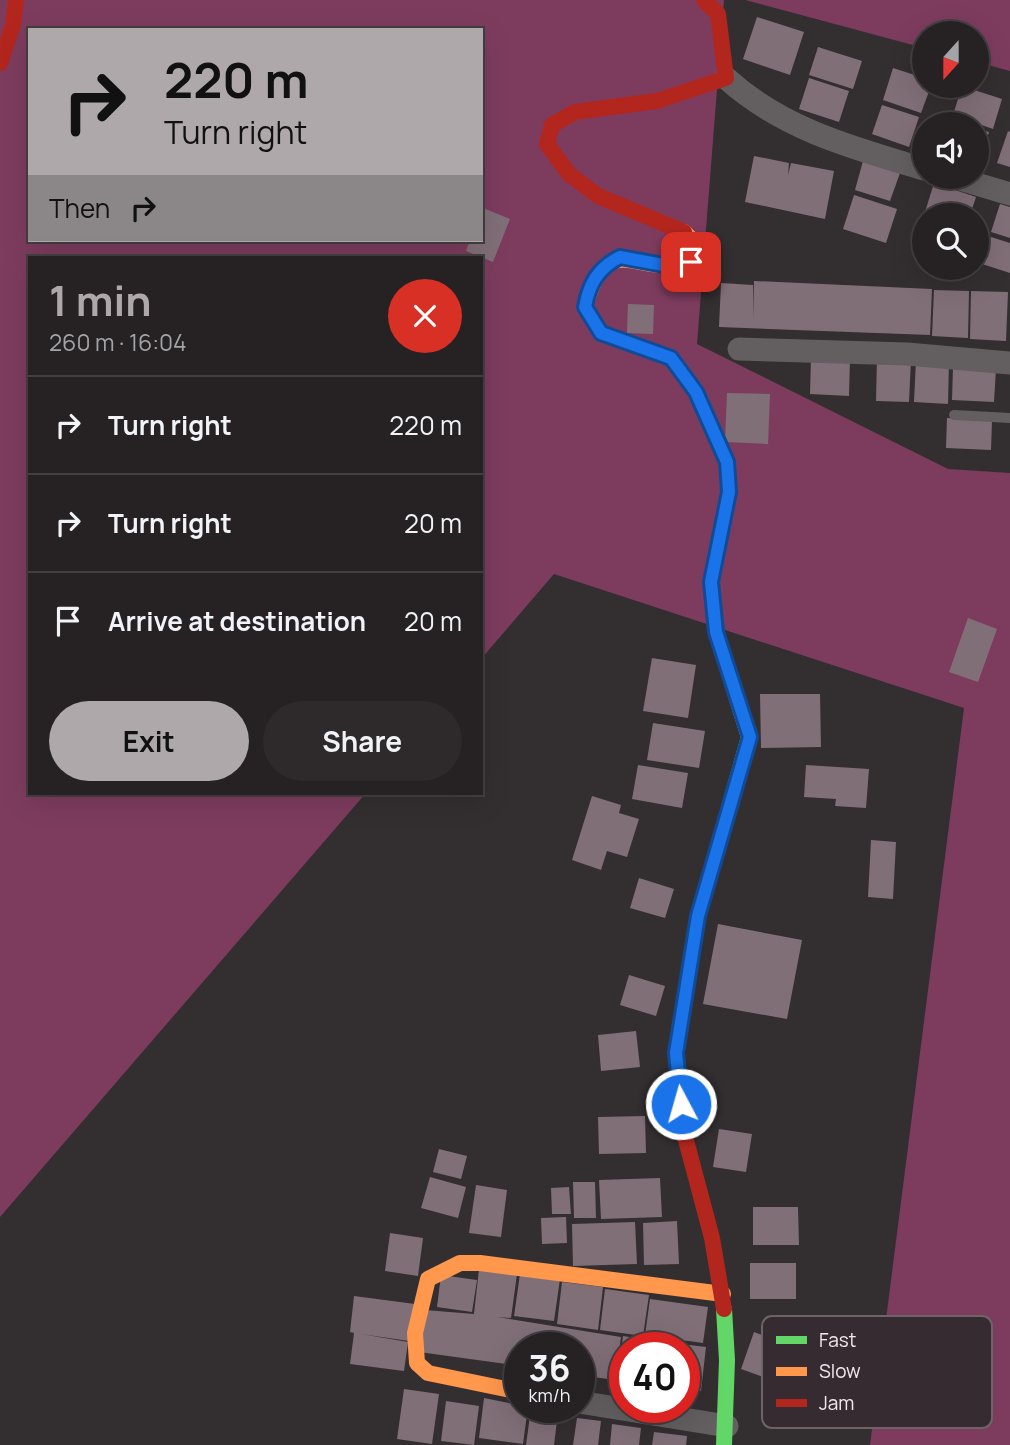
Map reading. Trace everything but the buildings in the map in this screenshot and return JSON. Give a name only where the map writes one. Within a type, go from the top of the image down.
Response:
[{"type":"main road","points":[[0,63],[13,25],[16,0]]},
{"type":"main road","points":[[704,0],[718,14],[726,78],[657,101],[575,112],[552,125],[547,144],[556,160],[585,190],[622,209],[687,231],[694,242],[691,262],[680,268],[620,257],[607,263],[588,289],[585,307],[601,333],[671,358],[696,392],[727,462],[729,492],[711,582],[716,632],[750,737],[698,916],[676,1053],[683,1129],[712,1238],[723,1294],[726,1436]]},
{"type":"main road","points":[[504,1389],[428,1373],[416,1364],[413,1352],[422,1295],[428,1279],[460,1263],[481,1263],[723,1294]]},
{"type":"street","points":[[726,78],[751,101],[801,129],[912,165]]},
{"type":"street","points":[[989,188],[1010,194]]},
{"type":"street","points":[[739,349],[907,354],[1010,363]]},
{"type":"street","points":[[595,1406],[726,1436]]},
{"type":"lane","points":[[954,415],[1010,418]]},
{"type":"shaded area","points":[[0,0],[724,0],[697,344],[948,469],[1010,473],[1010,1445],[870,1445],[872,1428],[992,1428],[992,1316],[886,1316],[964,708],[554,574],[483,657],[483,256],[28,256],[28,795],[364,795],[0,1217]]},
{"type":"shaded area","points":[[745,0],[1010,0],[1010,71],[989,65],[989,21],[912,21],[912,45]]},
{"type":"traffic: fast","points":[[704,409],[727,462],[729,492],[711,582],[716,632],[749,737],[723,829]]},
{"type":"traffic: fast","points":[[724,1309],[727,1360],[724,1445]]},
{"type":"traffic: slow","points":[[684,232],[694,242],[690,262],[671,265],[614,261],[603,268],[594,282],[585,307],[601,333],[671,358],[696,392],[704,409]]},
{"type":"traffic: slow","points":[[504,1389],[428,1373],[417,1363],[415,1333],[428,1279],[460,1263],[480,1263],[723,1294]]},
{"type":"traffic: jam","points":[[0,63],[13,25],[16,0]]},
{"type":"traffic: jam","points":[[684,232],[598,196],[569,174],[547,144],[552,125],[575,112],[657,101],[726,78],[718,14],[704,0]]},
{"type":"traffic: jam","points":[[723,829],[698,916],[676,1053],[683,1129],[712,1238],[724,1309]]},
{"type":"route","points":[[681,1104],[676,1053],[698,916],[750,737],[716,632],[711,582],[729,492],[727,462],[696,392],[671,358],[616,341],[601,333],[585,307],[588,289],[598,274],[607,263],[620,257],[680,268],[691,262]]}]
